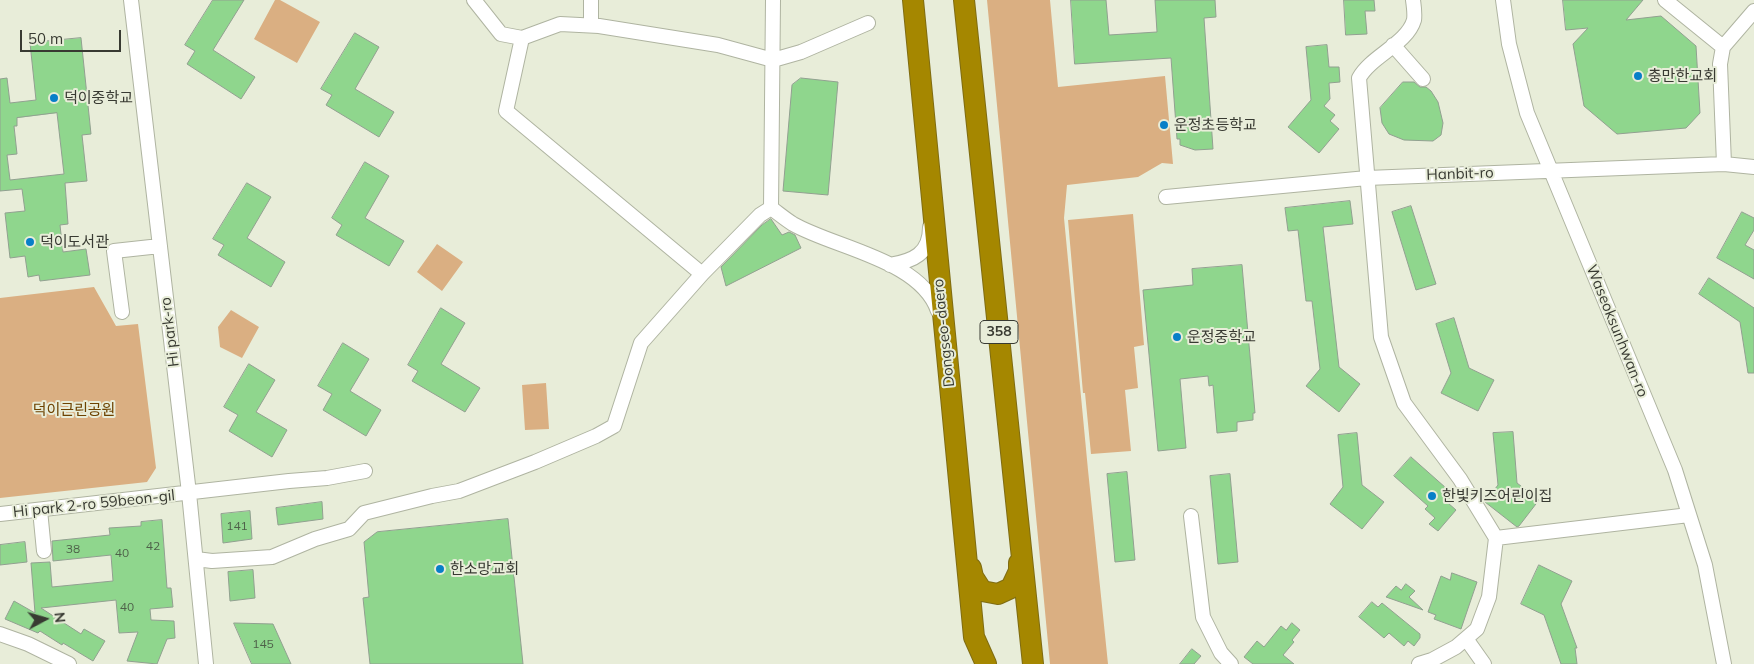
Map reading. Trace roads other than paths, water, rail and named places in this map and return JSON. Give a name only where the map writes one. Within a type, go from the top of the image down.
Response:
[{"type":"highway","name":"Dongseo-daero","points":[[912,0],[974,637],[986,664]]},
{"type":"highway","name":"358","points":[[964,0],[1033,664]]},
{"type":"highway","points":[[964,537],[973,577],[982,591],[998,594],[1011,588],[1019,571],[1020,533]]},
{"type":"street","name":"Hi park-ro","points":[[131,0],[189,493],[206,664]]},
{"type":"street","points":[[474,0],[501,34],[522,38],[560,24],[592,25],[718,45],[773,60],[801,52],[868,23]]},
{"type":"street","points":[[591,0],[592,25]]},
{"type":"street","points":[[771,208],[773,0]]},
{"type":"street","points":[[1413,0],[1413,22],[1406,34],[1366,68],[1359,78],[1381,337],[1404,403],[1460,480],[1496,538],[1489,597],[1477,629],[1467,640],[1432,660],[1419,664]]},
{"type":"street","name":"Waseoksunhwan-ro","points":[[1503,0],[1509,44],[1527,113],[1675,470],[1705,565],[1724,664]]},
{"type":"street","points":[[1666,0],[1723,47]]},
{"type":"street","points":[[1724,164],[1720,64],[1723,47],[1754,11]]},
{"type":"street","points":[[522,38],[506,111],[702,274]]},
{"type":"street","points":[[1393,45],[1423,79]]},
{"type":"street","name":"Hanbit-ro","points":[[1166,197],[1367,178],[1724,164],[1754,167]]},
{"type":"street","points":[[890,265],[908,262],[919,256],[923,250],[930,232],[931,202]]},
{"type":"street","points":[[196,559],[212,561],[272,557],[315,539],[349,529],[364,513],[459,491],[535,462],[596,436],[614,426],[641,343],[702,274],[760,215],[771,208]]},
{"type":"street","points":[[771,208],[794,224],[890,265],[916,279],[925,287],[936,305],[943,326]]},
{"type":"street","points":[[122,312],[114,251],[160,246]]},
{"type":"street","name":"Hi park 2-ro 59beon-gil","points":[[0,514],[327,478],[365,471]]},
{"type":"street","points":[[40,510],[44,550]]},
{"type":"street","points":[[1496,538],[1689,515]]},
{"type":"street","points":[[1190,516],[1203,617],[1221,654],[1231,664]]},
{"type":"street","points":[[0,634],[28,644],[69,664]]},
{"type":"street","points":[[1467,640],[1484,664]]},
{"type":"place","name":"충만한교회","points":[[1638,76]]},
{"type":"place","name":"덕이중학교","points":[[54,98]]},
{"type":"place","name":"운정초등학교","points":[[1164,125]]},
{"type":"place","name":"덕이도서관","points":[[30,242]]},
{"type":"place","name":"운정중학교","points":[[1177,337]]},
{"type":"place","name":"한빛키즈어린이집","points":[[1432,496]]},
{"type":"place","name":"한소망교회","points":[[440,569]]},
{"type":"park label","name":"덕이근린공원","points":[[74,410]]}]
